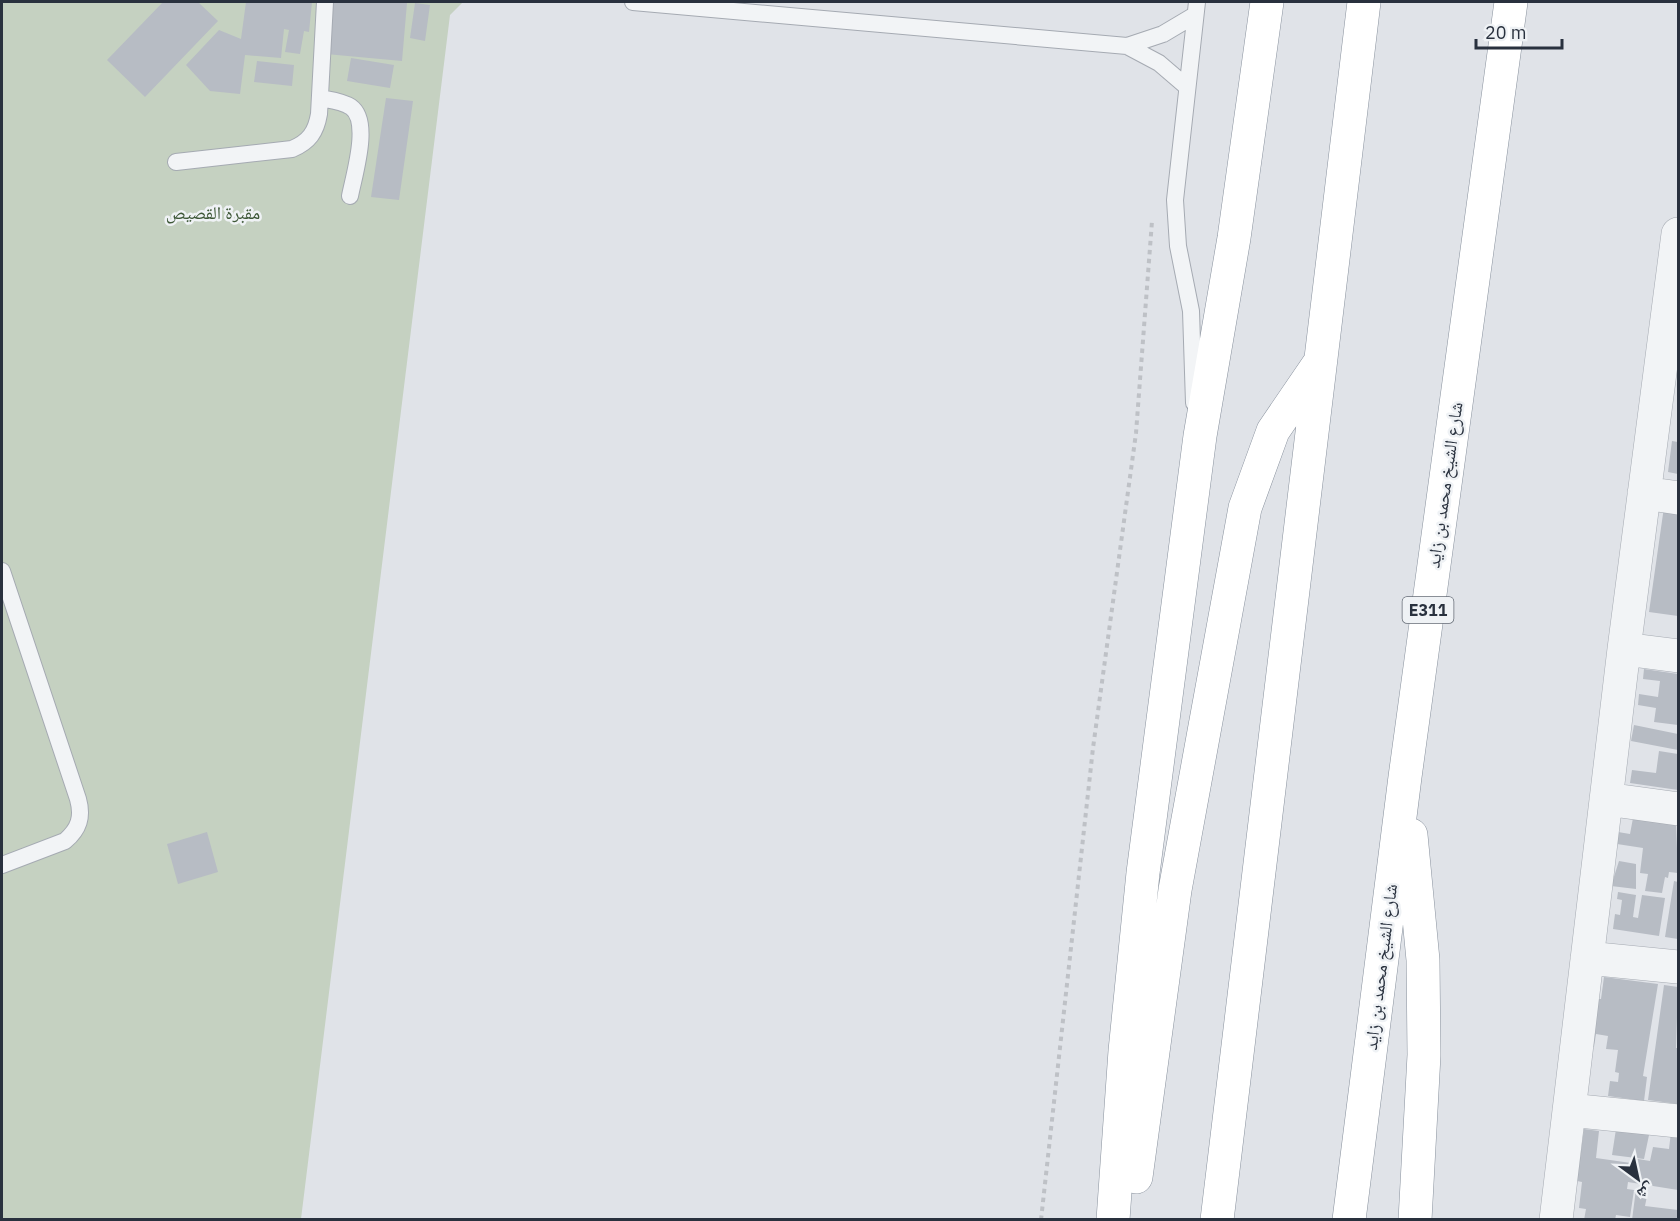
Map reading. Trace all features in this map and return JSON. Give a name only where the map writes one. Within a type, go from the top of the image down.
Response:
[{"type":"highway","points":[[1113,1220],[1136,940],[1200,436],[1234,238],[1267,2]]},
{"type":"highway","points":[[1217,1220],[1364,2]]},
{"type":"highway","name":"شارع الشيخ محمد بن زايد","points":[[1349,1220],[1405,777],[1511,2]]},
{"type":"highway","points":[[1129,1220],[1175,890],[1245,508],[1273,432],[1294,396],[1319,364]]},
{"type":"highway","points":[[1405,777],[1423,960],[1424,1055],[1414,1220]]},
{"type":"street","points":[[1556,1220],[1644,493],[1672,335],[1678,234]]},
{"type":"street","points":[[1644,493],[1678,498]]},
{"type":"street","points":[[1624,649],[1678,656]]},
{"type":"street","points":[[1606,799],[1678,808]]},
{"type":"street","points":[[1587,958],[1678,967]]},
{"type":"street","points":[[1569,1110],[1678,1121]]},
{"type":"lane","points":[[176,162],[292,150],[308,141],[317,124],[325,2]]},
{"type":"lane","points":[[633,2],[696,4],[1127,46],[1159,63],[1187,87]]},
{"type":"lane","points":[[1127,46],[1163,34],[1196,8]]},
{"type":"lane","points":[[1196,8],[1175,201],[1175,223],[1191,311],[1193,387],[1200,436]]},
{"type":"lane","points":[[320,98],[350,105],[359,117],[362,131],[350,196]]},
{"type":"lane","points":[[2,571],[78,799],[80,817],[73,834],[65,841],[2,866]]},
{"type":"path","points":[[1041,1220],[1093,747],[1136,433],[1152,219]]},
{"type":"green space","name":"مقبرة القصيص","points":[[2,2],[463,2],[450,15],[301,1219],[2,1220]]},
{"type":"building","points":[[163,2],[198,2],[218,21],[145,97],[107,60]]},
{"type":"building","points":[[246,2],[312,2],[309,32],[304,31],[300,54],[285,52],[289,30],[284,29],[281,58],[245,55],[240,94],[210,91],[186,65],[219,30],[241,39]]},
{"type":"building","points":[[331,2],[407,3],[402,61],[326,54]]},
{"type":"building","points":[[415,3],[430,5],[425,41],[410,38]]},
{"type":"building","points":[[351,58],[394,65],[390,88],[347,81]]},
{"type":"building","points":[[257,61],[294,65],[292,86],[254,82]]},
{"type":"building","points":[[386,98],[413,101],[399,200],[371,197]]},
{"type":"building","points":[[1672,441],[1678,442],[1678,474],[1668,472]]},
{"type":"building","points":[[1664,507],[1678,509],[1678,616],[1649,612]]},
{"type":"building","points":[[1644,669],[1678,674],[1678,725],[1654,722],[1656,708],[1638,705],[1639,694],[1658,697],[1660,681],[1643,679]]},
{"type":"building","points":[[1634,725],[1678,734],[1678,750],[1631,741]]},
{"type":"building","points":[[1659,751],[1678,754],[1678,790],[1630,783],[1632,770],[1656,773]]},
{"type":"building","points":[[1633,818],[1676,823],[1678,873],[1669,872],[1668,878],[1665,877],[1662,893],[1645,891],[1648,874],[1640,873],[1643,848],[1617,844],[1618,832],[1630,834]]},
{"type":"building","points":[[207,832],[218,872],[178,884],[167,844]]},
{"type":"building","points":[[1619,861],[1636,864],[1636,889],[1611,886]]},
{"type":"building","points":[[1674,881],[1678,882],[1678,939],[1665,937]]},
{"type":"building","points":[[1618,892],[1636,895],[1633,917],[1638,918],[1642,895],[1665,898],[1659,936],[1613,929],[1615,914],[1620,915],[1622,900],[1617,899]]},
{"type":"building","points":[[1604,977],[1658,984],[1643,1076],[1647,1077],[1644,1101],[1608,1096],[1610,1081],[1618,1082],[1619,1073],[1615,1072],[1618,1050],[1606,1049],[1608,1036],[1596,1034],[1594,1047],[1586,1046],[1597,999],[1601,999]]},
{"type":"building","points":[[1664,985],[1678,987],[1676,1048],[1678,1048],[1678,1104],[1648,1100]]},
{"type":"building","points":[[1584,1129],[1599,1131],[1596,1158],[1631,1163],[1632,1158],[1650,1161],[1653,1147],[1669,1149],[1671,1132],[1678,1133],[1678,1190],[1628,1182],[1627,1189],[1634,1190],[1630,1217],[1616,1215],[1615,1220],[1584,1220],[1586,1209],[1579,1208],[1582,1182],[1577,1181]]},
{"type":"building","points":[[1616,1129],[1649,1135],[1644,1159],[1612,1155]]},
{"type":"building","points":[[1636,1189],[1648,1191],[1645,1206],[1678,1210],[1678,1220],[1632,1220]]}]
